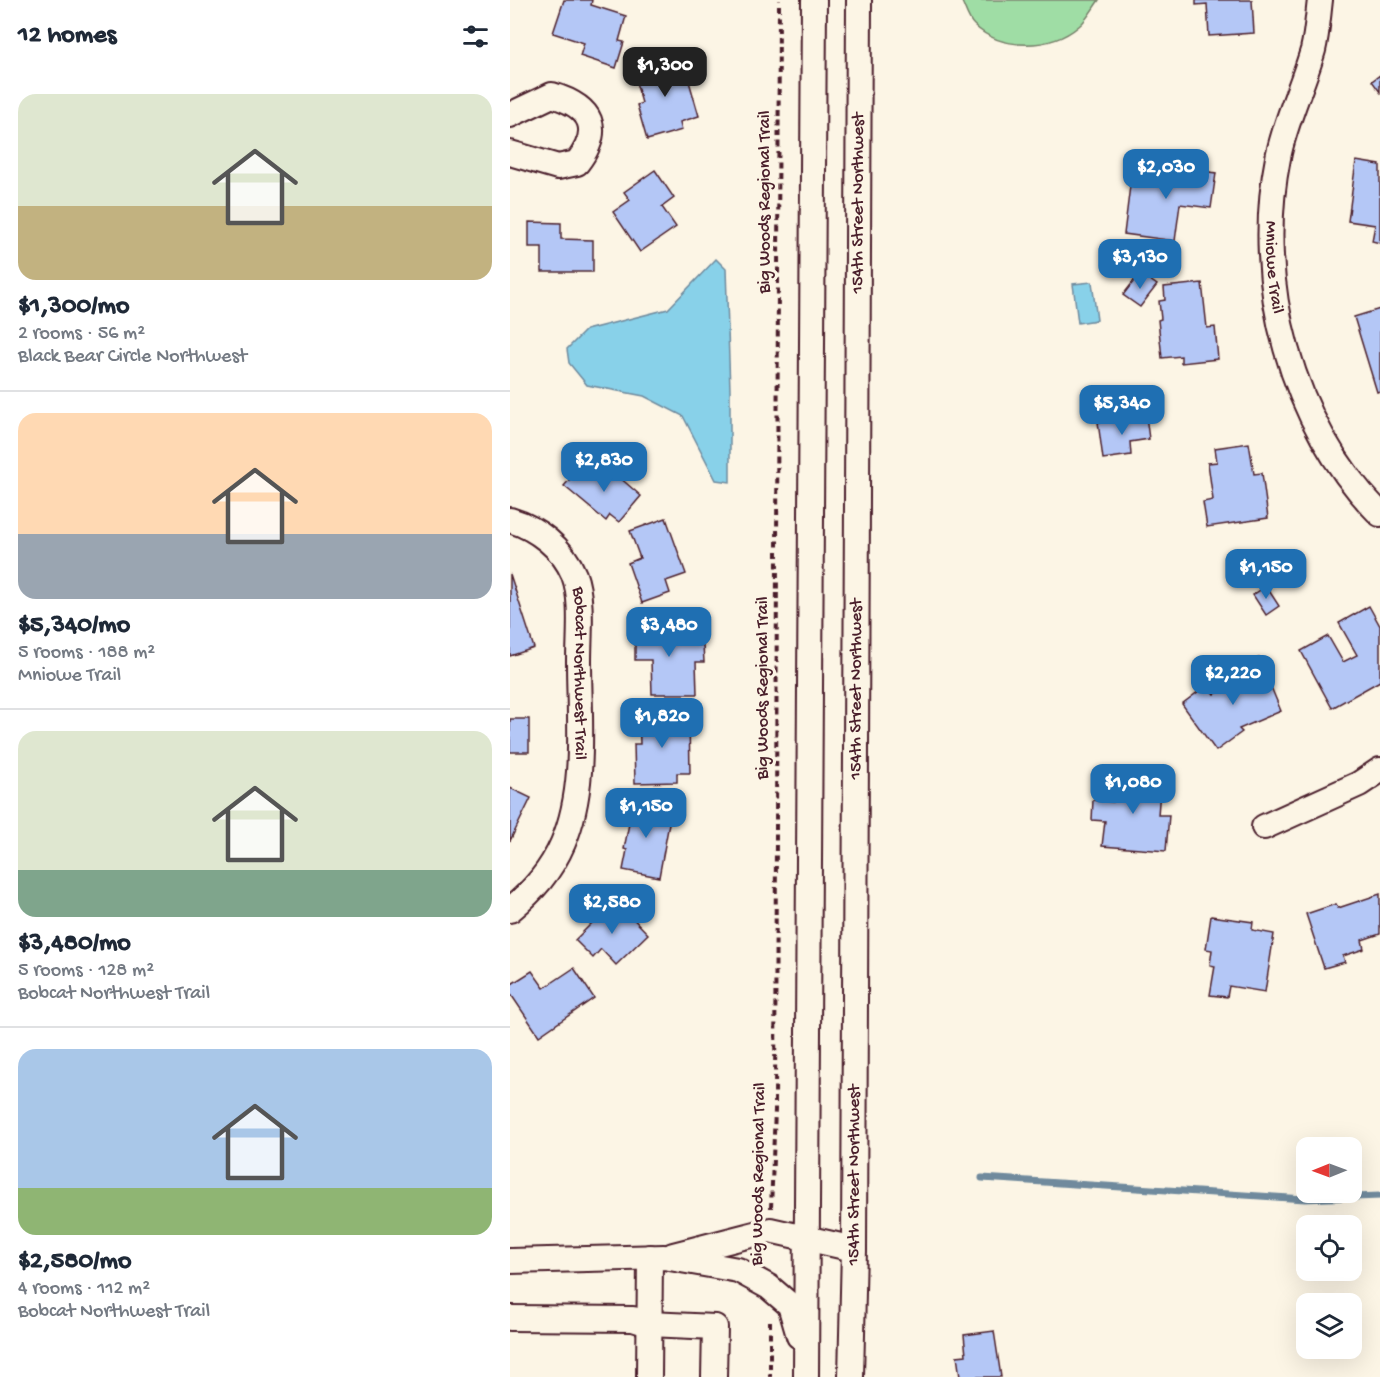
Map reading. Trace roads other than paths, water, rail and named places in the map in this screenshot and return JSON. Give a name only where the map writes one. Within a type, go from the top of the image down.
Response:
[{"type":"street","points":[[806,1369],[814,0]]},
{"type":"street","name":"154th Street Northwest","points":[[851,1377],[854,1249],[859,0]]},
{"type":"street","name":"Mniowe Trail","points":[[1320,0],[1314,47],[1278,157],[1270,218],[1272,281],[1286,343],[1301,393],[1334,458],[1380,514]]},
{"type":"street","points":[[510,115],[552,95],[570,100],[583,111],[591,127],[588,148],[577,163],[558,166],[510,153]]},
{"type":"street","name":"Bobcat Northwest Trail","points":[[510,520],[527,525],[557,547],[574,575],[579,606],[579,766],[574,807],[563,843],[540,884],[510,910]]},
{"type":"street","points":[[1263,827],[1359,784],[1380,770]]},
{"type":"street","points":[[657,1257],[770,1230],[854,1249]]},
{"type":"street","points":[[649,1377],[649,1324],[657,1257]]},
{"type":"street","points":[[510,1261],[657,1257],[738,1270],[770,1287],[790,1305],[806,1369]]},
{"type":"street","points":[[510,1318],[633,1319],[649,1324],[715,1327],[714,1377]]},
{"type":"water","points":[[716,259],[726,269],[730,482],[716,480],[683,416],[644,396],[587,385],[569,363],[567,349],[586,330],[668,309]]},
{"type":"water","points":[[1092,282],[1097,320],[1078,323],[1073,284]]},
{"type":"waterway","points":[[982,1178],[1305,1199],[1380,1196]]}]
